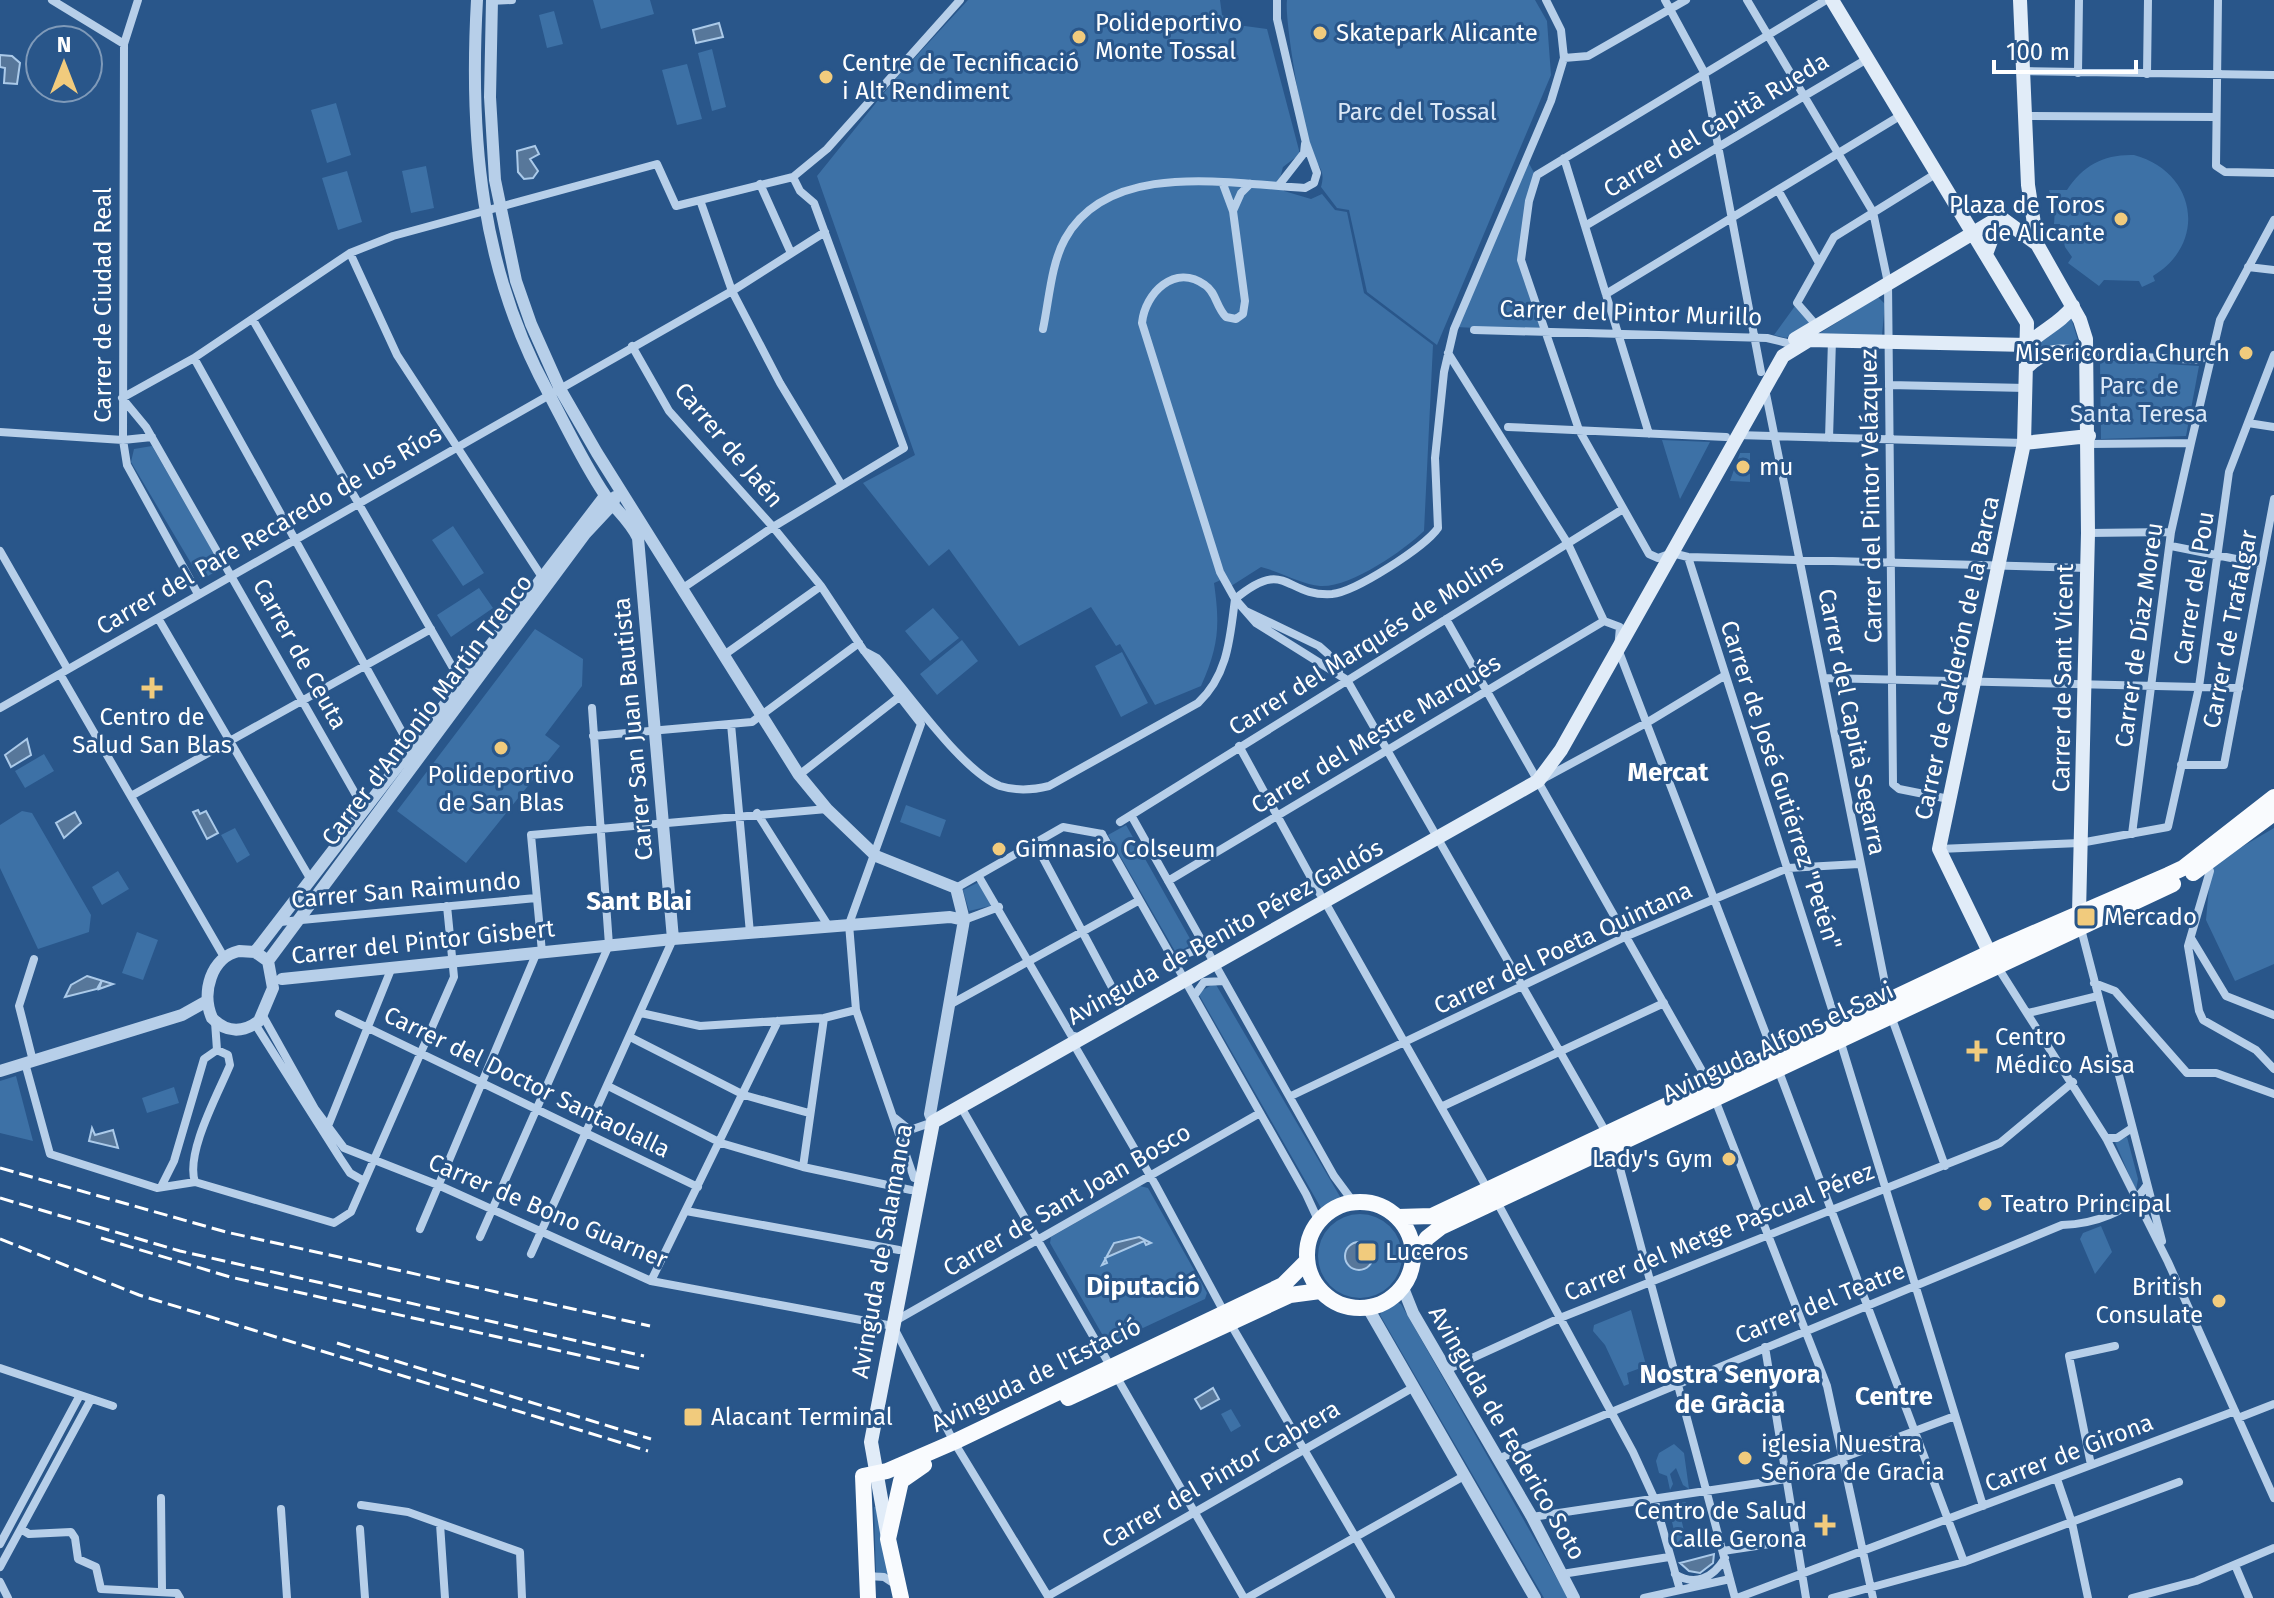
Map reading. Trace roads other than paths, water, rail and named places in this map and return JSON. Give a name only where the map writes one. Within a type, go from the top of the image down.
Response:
[{"type":"main road","points":[[1832,0],[1904,114],[2027,323],[2044,329]]},
{"type":"main road","points":[[2020,0],[2019,71],[2029,196],[2037,244]]},
{"type":"main road","points":[[2003,223],[2037,244]]},
{"type":"main road","points":[[1535,777],[1556,759],[1731,436],[1787,343],[1973,233],[2003,223]]},
{"type":"main road","points":[[1986,254],[2003,223]]},
{"type":"main road","name":"Carrer de Sant Vicent","points":[[2037,244],[2080,320],[2088,354],[2084,440],[2088,533],[2080,920]]},
{"type":"main road","points":[[1763,379],[1783,356],[1809,340],[2027,345],[2044,329],[2065,317],[2073,306]]},
{"type":"main road","name":"Carrer de Calderón de la Barca","points":[[1992,960],[1939,849],[2024,443],[2027,323]]},
{"type":"main road","points":[[2027,367],[2038,356],[2055,350],[2088,354]]},
{"type":"main road","points":[[2024,443],[2084,440]]},
{"type":"main road","points":[[1535,777],[1620,627],[1665,555]]},
{"type":"main road","name":"Avinguda de Benito Pérez Galdós","points":[[929,1121],[1535,777]]},
{"type":"main road","points":[[2080,920],[2183,868],[2274,797]]},
{"type":"main road","points":[[2080,920],[2154,894],[2206,864],[2274,813]]},
{"type":"main road","name":"Avinguda Alfons el Savi","points":[[1414,1258],[1427,1238],[1441,1227],[1493,1196],[2080,920]]},
{"type":"main road","name":"Avinguda de Benito Pérez Galdós","points":[[929,1121],[961,1107],[1075,1039],[1122,1006],[1183,977]]},
{"type":"main road","name":"Avinguda de Salamanca","points":[[891,1323],[899,1250],[929,1121]]},
{"type":"main road","name":"Avinguda de Salamanca","points":[[868,1598],[869,1475],[865,1427],[891,1323],[929,1121]]},
{"type":"main road","name":"Avinguda Alfons el Savi","points":[[1398,1217],[1432,1216],[1493,1196],[1508,1181],[1611,1140]]},
{"type":"main road","points":[[1354,1203],[1381,1207],[1398,1217],[1407,1230],[1414,1258],[1403,1288],[1387,1301],[1368,1308],[1344,1306],[1320,1291],[1308,1273],[1307,1261],[1308,1243],[1319,1222],[1333,1210],[1354,1203]]},
{"type":"main road","name":"Avinguda de l'Estació","points":[[904,1476],[956,1446],[1227,1317],[1283,1285],[1307,1261]]},
{"type":"main road","name":"Avinguda de l'Estació","points":[[1227,1317],[1290,1295],[1320,1291]]},
{"type":"main road","name":"Avinguda de l'Estació","points":[[869,1475],[956,1446]]},
{"type":"main road","name":"Avinguda de Salamanca","points":[[869,1475],[901,1593]]},
{"type":"main road","name":"Avinguda de Salamanca","points":[[888,1539],[904,1476]]},
{"type":"street","points":[[52,0],[124,44]]},
{"type":"street","name":"Carrer de Ciudad Real","points":[[138,0],[124,44],[123,440],[127,465],[198,594]]},
{"type":"street","points":[[477,0],[475,122],[483,212],[507,300],[526,351],[597,453],[612,495]]},
{"type":"street","points":[[512,0],[491,1],[490,97],[500,208],[516,281],[555,392],[612,495],[641,520],[799,775],[827,809],[876,856],[956,888],[1063,827],[1102,834],[1111,828]]},
{"type":"street","points":[[122,398],[194,358],[350,253],[393,236],[657,164],[676,206],[793,177],[827,149],[960,0]]},
{"type":"street","points":[[1043,329],[1060,250],[1082,219],[1114,197],[1140,187],[1171,183],[1300,188],[1314,183],[1315,168],[1306,143],[1277,19],[1277,0]]},
{"type":"street","points":[[862,647],[877,658],[984,777],[1013,789],[1038,788],[1105,756],[1208,694],[1226,658],[1235,599],[1256,582],[1269,578],[1323,593],[1344,591],[1432,536],[1440,520],[1434,467],[1448,353],[1455,327],[1525,156],[1551,101],[1564,58],[1561,30],[1546,0]]},
{"type":"street","name":"Carrer del Capità Segarra","points":[[1665,0],[1704,72],[1773,436],[1890,1008],[1945,1166]]},
{"type":"street","points":[[1564,58],[1588,56],[1686,0]]},
{"type":"street","name":"Carrer del Pintor Velázquez","points":[[1747,0],[1873,212],[1888,283],[1893,781],[1897,788],[1949,799]]},
{"type":"street","points":[[1826,0],[1537,175],[1529,201],[1521,260],[1579,430],[1649,554],[2087,568]]},
{"type":"street","points":[[2078,73],[2079,0]]},
{"type":"street","points":[[2147,74],[2148,0]]},
{"type":"street","points":[[2218,0],[2215,117],[2218,168],[2274,173]]},
{"type":"street","name":"Carrer del Capità Rueda","points":[[1585,226],[1867,59]]},
{"type":"street","points":[[2019,71],[2274,75]]},
{"type":"street","points":[[1606,294],[1904,114]]},
{"type":"street","points":[[2024,116],[2215,117]]},
{"type":"street","points":[[1279,185],[1297,162],[1306,143]]},
{"type":"street","points":[[1564,158],[1649,434]]},
{"type":"street","points":[[1297,162],[1308,161],[1315,168]]},
{"type":"street","points":[[1290,170],[1291,181],[1300,188]]},
{"type":"street","points":[[1817,326],[1797,303],[1834,237],[1937,173]]},
{"type":"street","points":[[683,588],[773,527],[904,448],[814,203],[800,191],[793,177]]},
{"type":"street","points":[[760,184],[791,253]]},
{"type":"street","points":[[1223,184],[1233,211],[1245,301],[1243,314],[1236,319],[1226,317],[1206,285],[1193,279],[1176,279],[1153,293],[1147,302],[1142,323],[1208,539],[1235,599],[1256,623],[1347,680],[1611,1140],[1736,1598]]},
{"type":"street","points":[[1233,211],[1241,193],[1250,184]]},
{"type":"street","points":[[1778,190],[1819,263]]},
{"type":"street","points":[[700,200],[732,291],[780,383],[841,484]]},
{"type":"street","name":"Carrer de Díaz Moreu","points":[[2132,834],[2171,532],[2191,443],[2220,320],[2274,220]]},
{"type":"street","name":"Carrer del Pare Recaredo de los Ríos","points":[[0,708],[732,291],[825,232]]},
{"type":"street","points":[[350,253],[397,355],[542,577]]},
{"type":"street","points":[[2248,267],[2274,270]]},
{"type":"street","points":[[253,320],[468,693]]},
{"type":"street","name":"Carrer del Pintor Murillo","points":[[1474,330],[1768,336],[1787,343]]},
{"type":"street","points":[[1829,438],[1832,340]]},
{"type":"street","name":"Carrer de Jaén","points":[[632,346],[669,411],[773,527],[821,586],[862,647]]},
{"type":"street","points":[[1448,353],[1568,544],[1604,621],[1620,627],[1618,649],[1964,1562]]},
{"type":"street","points":[[2088,354],[2203,360],[2212,354]]},
{"type":"street","points":[[194,358],[411,748]]},
{"type":"street","name":"Carrer del Pou","points":[[2132,834],[2168,827],[2199,687],[2220,558],[2229,472],[2273,359]]},
{"type":"street","points":[[2203,360],[2209,373]]},
{"type":"street","points":[[1889,385],[2026,388]]},
{"type":"street","name":"Carrer de Ceuta","points":[[122,398],[152,437],[364,809]]},
{"type":"street","points":[[2248,423],[2274,427]]},
{"type":"street","points":[[1508,427],[1649,434],[2024,443]]},
{"type":"street","points":[[0,432],[123,440],[152,437]]},
{"type":"street","points":[[2084,440],[2191,443]]},
{"type":"street","name":"Carrer San Juan Bautista","points":[[612,495],[638,538],[673,939]]},
{"type":"street","name":"Carrer d'Antonio Martín Trenco","points":[[255,952],[460,681],[612,495]]},
{"type":"street","name":"Carrer d'Antonio Martín Trenco","points":[[268,961],[612,495]]},
{"type":"street","name":"Carrer de Trafalgar","points":[[2181,765],[2224,765],[2274,499]]},
{"type":"street","name":"Carrer del Marqués de Molins","points":[[1120,822],[1623,509]]},
{"type":"street","points":[[2088,533],[2171,532]]},
{"type":"street","points":[[2171,546],[2261,564]]},
{"type":"street","points":[[0,551],[131,796],[224,957]]},
{"type":"street","points":[[640,563],[653,556],[666,559]]},
{"type":"street","name":"Carrer de José Gutiérrez \"Petén\"","points":[[1688,557],[1788,868],[1983,1506]]},
{"type":"street","points":[[724,655],[821,586]]},
{"type":"street","points":[[1245,610],[1319,646],[1328,654],[1339,673]]},
{"type":"street","points":[[158,618],[311,880]]},
{"type":"street","points":[[1446,619],[1713,1092],[1827,1386],[1872,1593]]},
{"type":"street","name":"Carrer del Mestre Marqués","points":[[1168,881],[1604,621]]},
{"type":"street","points":[[131,796],[431,629]]},
{"type":"street","points":[[608,1086],[721,1143],[803,1167],[912,1184],[856,1010],[849,924],[921,724],[862,647]]},
{"type":"street","points":[[593,736],[752,722],[862,647]]},
{"type":"street","points":[[1535,777],[1648,722],[1724,676]]},
{"type":"street","points":[[1824,678],[2239,688]]},
{"type":"street","points":[[799,775],[899,697]]},
{"type":"street","points":[[480,1237],[609,945],[592,708]]},
{"type":"street","points":[[731,724],[750,933]]},
{"type":"street","points":[[1239,746],[1613,1410],[1654,1498],[1680,1590]]},
{"type":"street","points":[[420,1229],[540,952],[531,835],[739,814],[827,809]]},
{"type":"street","points":[[757,813],[829,927]]},
{"type":"street","points":[[1131,815],[1334,1176],[1354,1203]]},
{"type":"street","points":[[1102,834],[1319,1222]]},
{"type":"street","points":[[1939,849],[2080,843],[2132,834]]},
{"type":"street","points":[[1035,843],[1122,1006]]},
{"type":"street","name":"Carrer del Poeta Quintana","points":[[1291,1096],[1524,988],[1627,936],[1788,868],[1859,864]]},
{"type":"street","points":[[2206,864],[2210,871],[2188,960],[2203,1020],[2256,1050],[2274,1069]]},
{"type":"street","points":[[979,877],[1075,1039],[1227,1317],[1391,1598]]},
{"type":"street","points":[[956,888],[964,920],[999,907]]},
{"type":"street","name":"Carrer San Raimundo","points":[[280,922],[536,898]]},
{"type":"street","points":[[951,1004],[1138,901]]},
{"type":"street","points":[[34,959],[19,1006],[50,1154],[161,1187],[195,1182],[334,1223],[351,1212],[376,1161],[454,977],[447,906]]},
{"type":"street","name":"Carrer del Pintor Gisbert","points":[[278,983],[392,966],[673,939],[950,917],[964,920]]},
{"type":"street","name":"Avinguda de Salamanca","points":[[929,1121],[964,920]]},
{"type":"street","points":[[2080,920],[2167,1261]]},
{"type":"street","points":[[2191,938],[2226,996],[2274,1015]]},
{"type":"street","points":[[531,1254],[673,939]]},
{"type":"street","points":[[1172,959],[1192,953],[1200,939]]},
{"type":"street","points":[[182,1015],[213,1020],[234,1030],[259,1020],[278,983],[268,961],[255,952],[239,951],[224,957],[212,974],[207,1001],[213,1020],[217,1050]]},
{"type":"street","points":[[1992,960],[2073,1082],[2106,1138],[2167,1261],[2274,1498]]},
{"type":"street","points":[[328,1126],[392,966]]},
{"type":"street","points":[[1194,996],[1206,981],[1224,981]]},
{"type":"street","points":[[2094,983],[2115,991],[2187,1073],[2216,1073],[2274,1094]]},
{"type":"street","points":[[2028,1013],[2098,996]]},
{"type":"street","points":[[0,1071],[182,1015],[207,1001]]},
{"type":"street","points":[[1441,1107],[1664,1003]]},
{"type":"street","points":[[641,1013],[700,1026],[824,1018],[856,1010]]},
{"type":"street","name":"Carrer del Doctor Santaolalla","points":[[339,1014],[698,1187]]},
{"type":"street","points":[[803,1167],[824,1018]]},
{"type":"street","points":[[259,1020],[340,1158],[350,1173],[364,1181]]},
{"type":"street","name":"Carrer de Bono Guarner","points":[[259,1020],[344,1148],[438,1185],[651,1281],[891,1323]]},
{"type":"street","points":[[651,1281],[778,1021]]},
{"type":"street","points":[[630,1037],[744,1095],[809,1113]]},
{"type":"street","points":[[161,1187],[175,1158],[204,1059],[217,1050]]},
{"type":"street","points":[[195,1182],[193,1166],[215,1094],[230,1065],[228,1055],[217,1050]]},
{"type":"street","name":"Carrer del Metge Pascual Pérez","points":[[1446,1370],[1560,1318],[1885,1187],[1945,1166],[2010,1137],[2073,1082]]},
{"type":"street","points":[[961,1107],[1246,1598],[1464,1476]]},
{"type":"street","name":"Carrer de Sant Joan Bosco","points":[[891,1323],[1260,1113]]},
{"type":"street","points":[[891,1114],[910,1130],[929,1121]]},
{"type":"street","points":[[2106,1138],[2117,1138],[2132,1128]]},
{"type":"street","points":[[175,1158],[175,1167],[186,1170],[193,1166]]},
{"type":"street","points":[[2135,1200],[2147,1185]]},
{"type":"street","name":"Carrer del Teatre","points":[[1498,1459],[2062,1225],[2085,1224],[2135,1200]]},
{"type":"street","points":[[686,1211],[899,1250]]},
{"type":"street","name":"Avinguda de Federico Soto","points":[[1403,1288],[1574,1598]]},
{"type":"street","points":[[1368,1308],[1535,1598]]},
{"type":"street","points":[[891,1323],[956,1446],[1048,1597]]},
{"type":"street","points":[[2091,1465],[2069,1356],[2115,1346]]},
{"type":"street","points":[[1765,1347],[1806,1598]]},
{"type":"street","points":[[0,1368],[90,1401],[113,1406]]},
{"type":"street","name":"Carrer del Pintor Cabrera","points":[[1048,1597],[1414,1387]]},
{"type":"street","points":[[0,1544],[80,1395]]},
{"type":"street","points":[[0,1567],[90,1401]]},
{"type":"street","name":"Carrer de Girona","points":[[1736,1598],[2091,1465],[2274,1404]]},
{"type":"street","points":[[1532,1517],[1786,1479],[1955,1416]]},
{"type":"street","points":[[2057,1479],[2072,1523],[2088,1598]]},
{"type":"street","points":[[1832,1598],[1872,1593],[2179,1482]]},
{"type":"street","points":[[161,1498],[162,1589]]},
{"type":"street","points":[[361,1505],[385,1507],[520,1552],[522,1598]]},
{"type":"street","points":[[281,1509],[287,1598]]},
{"type":"street","points":[[440,1524],[445,1598]]},
{"type":"street","points":[[21,1529],[29,1534],[71,1532],[78,1548],[78,1559],[96,1567],[101,1589],[162,1589],[177,1593],[180,1598]]},
{"type":"street","points":[[360,1529],[365,1598]]},
{"type":"street","points":[[1724,1554],[1796,1540]]},
{"type":"street","points":[[2132,1598],[2196,1581],[2274,1548]]},
{"type":"street","points":[[1674,1573],[1682,1579],[1700,1581],[1715,1573],[1724,1554]]},
{"type":"street","points":[[1562,1574],[1669,1557]]},
{"type":"street","points":[[2235,1565],[2249,1598]]},
{"type":"street","name":"Avinguda de Salamanca","points":[[868,1576],[884,1577],[901,1593]]},
{"type":"street","points":[[1644,1598],[1730,1579]]},
{"type":"street","points":[[0,1582],[8,1598]]},
{"type":"railway","points":[[0,1168],[226,1232],[650,1326]]},
{"type":"railway","points":[[0,1198],[180,1251],[644,1356]]},
{"type":"railway","points":[[101,1238],[230,1277],[641,1369]]},
{"type":"railway","points":[[0,1239],[139,1295],[648,1451]]},
{"type":"railway","points":[[337,1343],[651,1439]]},
{"type":"place","name":"Skatepark Alicante","points":[[1320,33]]},
{"type":"place","name":"Polideportivo Monte Tossal","points":[[1079,37]]},
{"type":"place","name":"Centre de Tecnificació i Alt Rendiment","points":[[826,77]]},
{"type":"place","name":"Plaza de Toros de Alicante","points":[[2121,219]]},
{"type":"place","name":"Misericordia Church","points":[[2246,353]]},
{"type":"place","name":"mu","points":[[1743,467]]},
{"type":"place","name":"Centro de Salud San Blas","points":[[152,688]]},
{"type":"place","name":"Polideportivo de San Blas","points":[[501,748]]},
{"type":"place","name":"Gimnasio Colseum","points":[[999,849]]},
{"type":"place","name":"Mercado","points":[[2086,917]]},
{"type":"place","name":"Centro Médico Asisa","points":[[1977,1051]]},
{"type":"place","name":"Lady's Gym","points":[[1729,1159]]},
{"type":"place","name":"Teatro Principal","points":[[1985,1204]]},
{"type":"place","name":"Luceros","points":[[1367,1252]]},
{"type":"place","name":"British Consulate","points":[[2219,1301]]},
{"type":"place","name":"Alacant Terminal","points":[[693,1417]]},
{"type":"place","name":"iglesia Nuestra Señora de Gracia","points":[[1745,1458]]},
{"type":"place","name":"Centro de Salud Calle Gerona","points":[[1825,1525]]},
{"type":"district","name":"Mercat","points":[[1668,772]]},
{"type":"district","name":"Sant Blai","points":[[639,901]]},
{"type":"district","name":"Diputació","points":[[1143,1286]]},
{"type":"district","name":"Nostra Senyora de Gràcia","points":[[1730,1389]]},
{"type":"district","name":"Centre","points":[[1894,1396]]},
{"type":"park label","name":"Parc del Tossal","points":[[1417,112]]},
{"type":"park label","name":"Parc de Santa Teresa","points":[[2139,400]]}]
